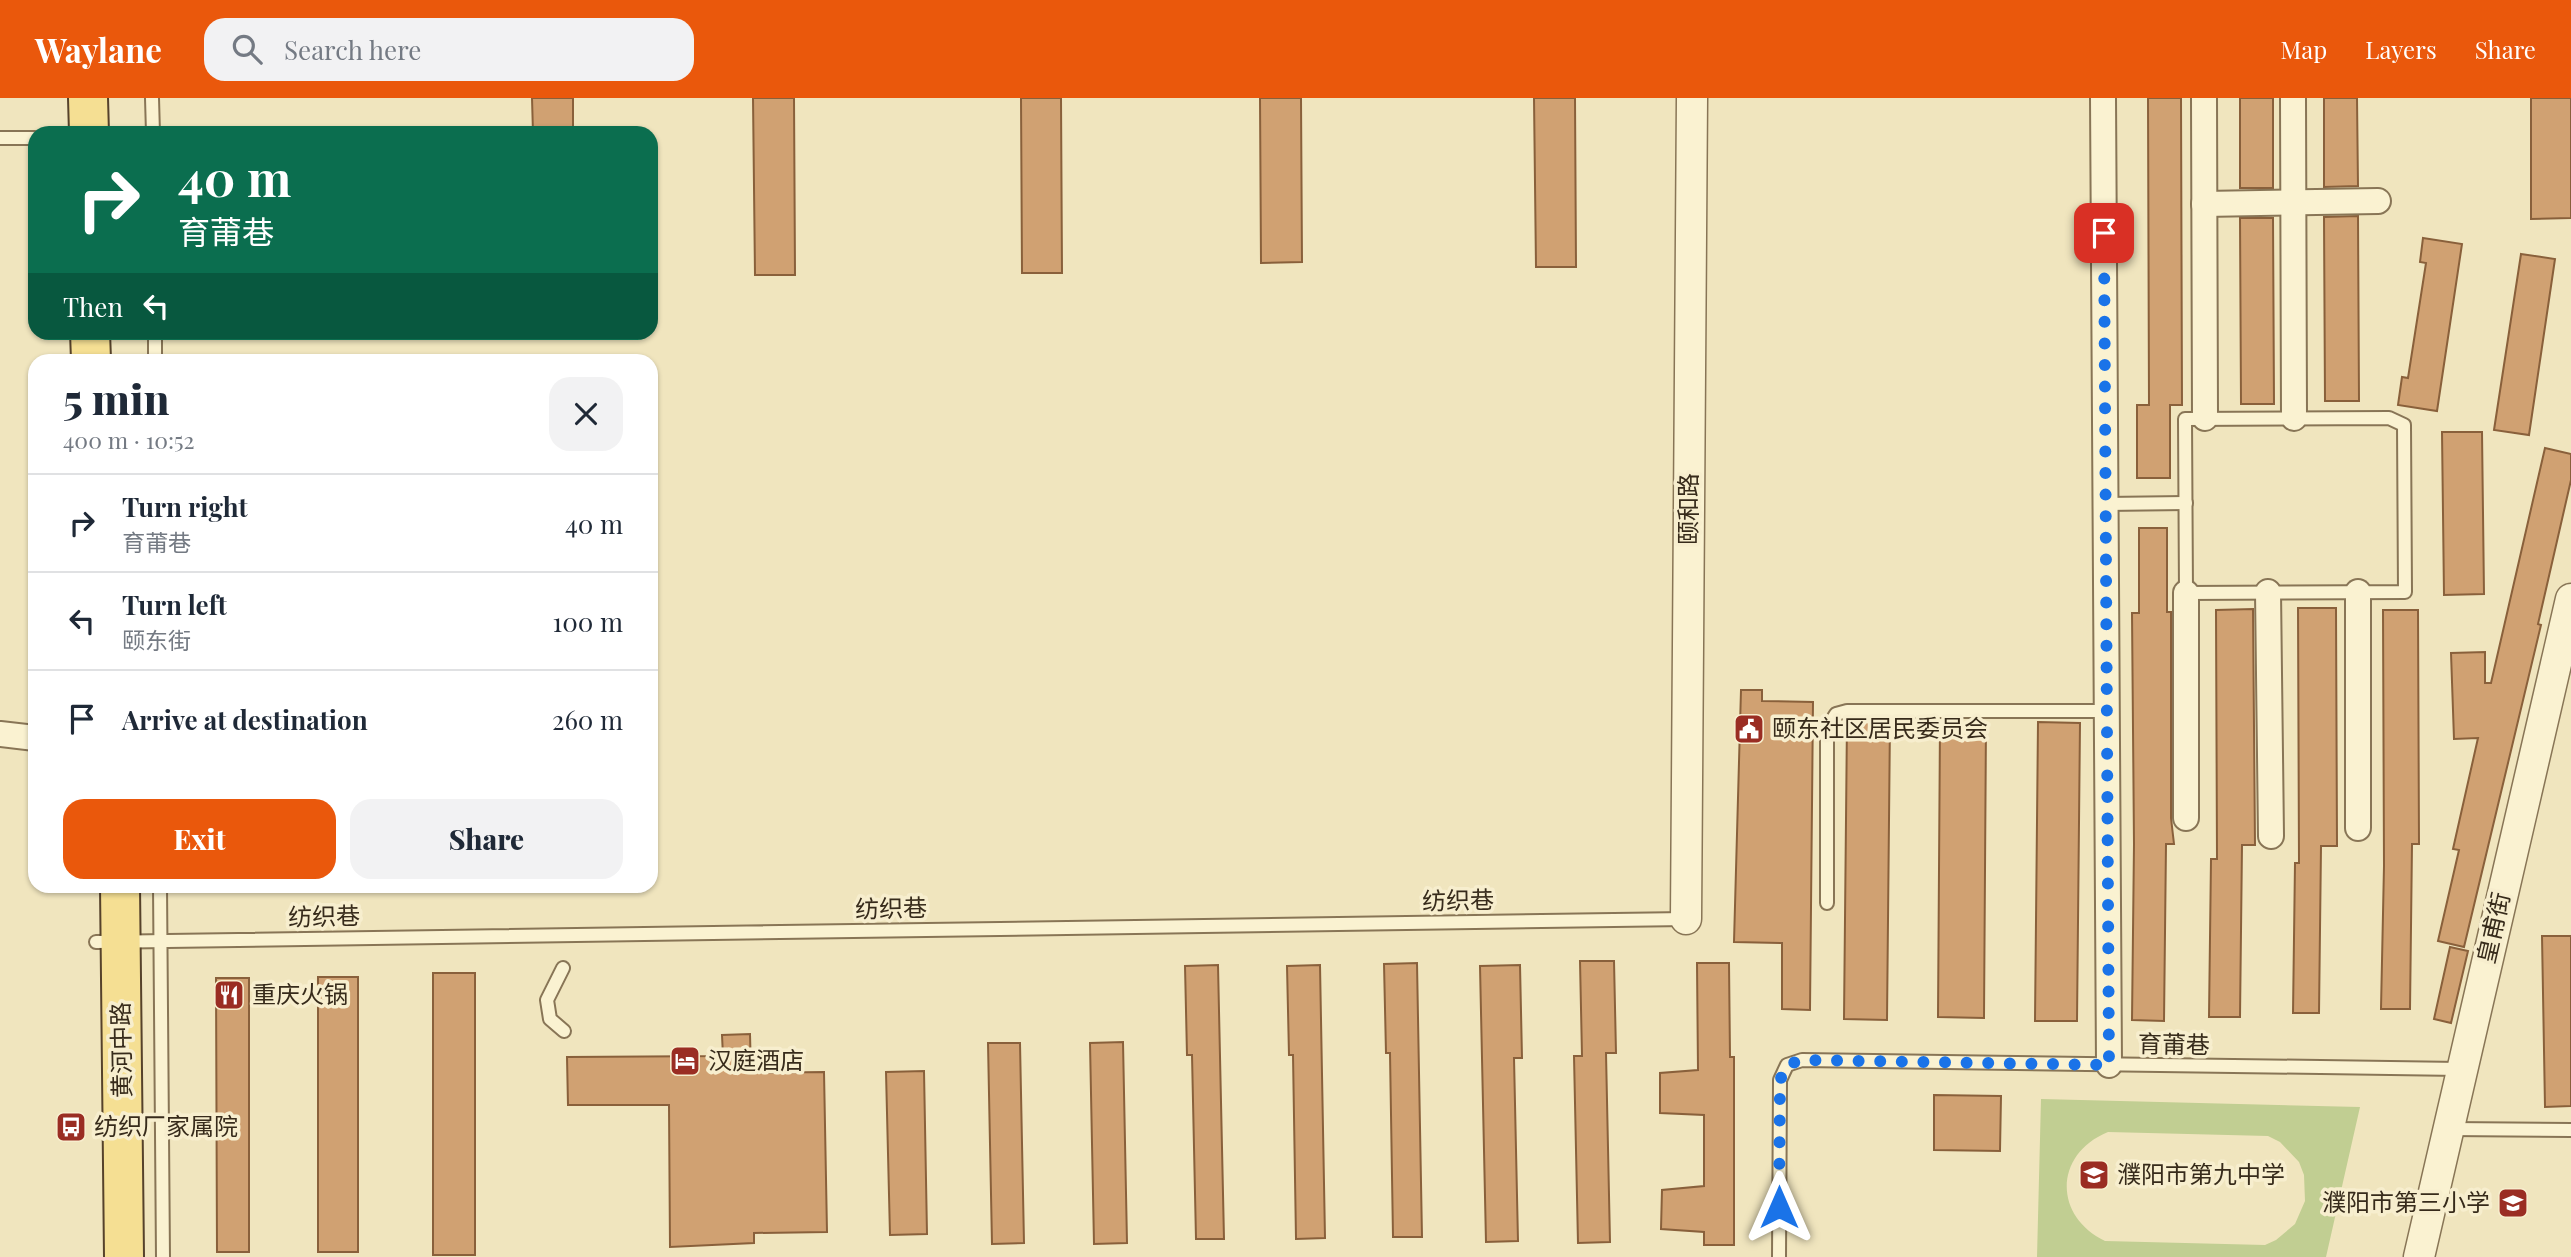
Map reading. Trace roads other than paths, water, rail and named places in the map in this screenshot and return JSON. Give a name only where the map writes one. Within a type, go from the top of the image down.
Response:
[{"type":"main road","points":[[88,98],[89,126]]},
{"type":"main road","points":[[113,98],[114,126]]},
{"type":"main road","name":"黄河中路","points":[[98,893],[108,942],[124,1257]]},
{"type":"main road","name":"黄河中路","points":[[99,1257],[108,942],[118,893]]},
{"type":"street","name":"颐和路","points":[[1686,919],[1692,98]]},
{"type":"street","points":[[2103,98],[2109,1065]]},
{"type":"street","points":[[2204,98],[2205,418]]},
{"type":"street","points":[[2293,98],[2294,418]]},
{"type":"street","points":[[2204,204],[2378,201]]},
{"type":"street","points":[[2358,592],[2358,828]]},
{"type":"street","points":[[2186,593],[2186,818]]},
{"type":"street","points":[[2268,593],[2271,836]]},
{"type":"street","name":"皇甫街","points":[[2419,1257],[2460,1069],[2571,599]]},
{"type":"street","points":[[0,734],[28,737]]},
{"type":"lane","points":[[152,98],[153,126]]},
{"type":"lane","points":[[0,138],[28,138]]},
{"type":"lane","points":[[2185,418],[2294,418],[2389,418],[2404,425],[2405,592],[2186,593],[2185,418]]},
{"type":"lane","points":[[2105,504],[2186,503]]},
{"type":"lane","points":[[1827,903],[1827,728],[1836,714],[1847,711],[2107,711]]},
{"type":"lane","points":[[160,893],[163,1257]]},
{"type":"lane","name":"纺织巷","points":[[108,942],[1686,919]]},
{"type":"lane","points":[[563,968],[547,1000],[550,1019],[564,1031]]},
{"type":"lane","name":"育莆巷","points":[[1779,1257],[1780,1080],[1787,1065],[1802,1060],[2460,1069]]},
{"type":"lane","points":[[2447,1129],[2571,1130]]},
{"type":"place","name":"颐东社区居民委员会","points":[[1749,729]]},
{"type":"place","name":"重庆火锅","points":[[229,995]]},
{"type":"place","name":"汉庭酒店","points":[[685,1061]]},
{"type":"place","name":"纺织厂家属院","points":[[71,1127]]},
{"type":"place","name":"濮阳市第九中学","points":[[2094,1175]]},
{"type":"place","name":"濮阳市第三小学","points":[[2513,1203]]}]
